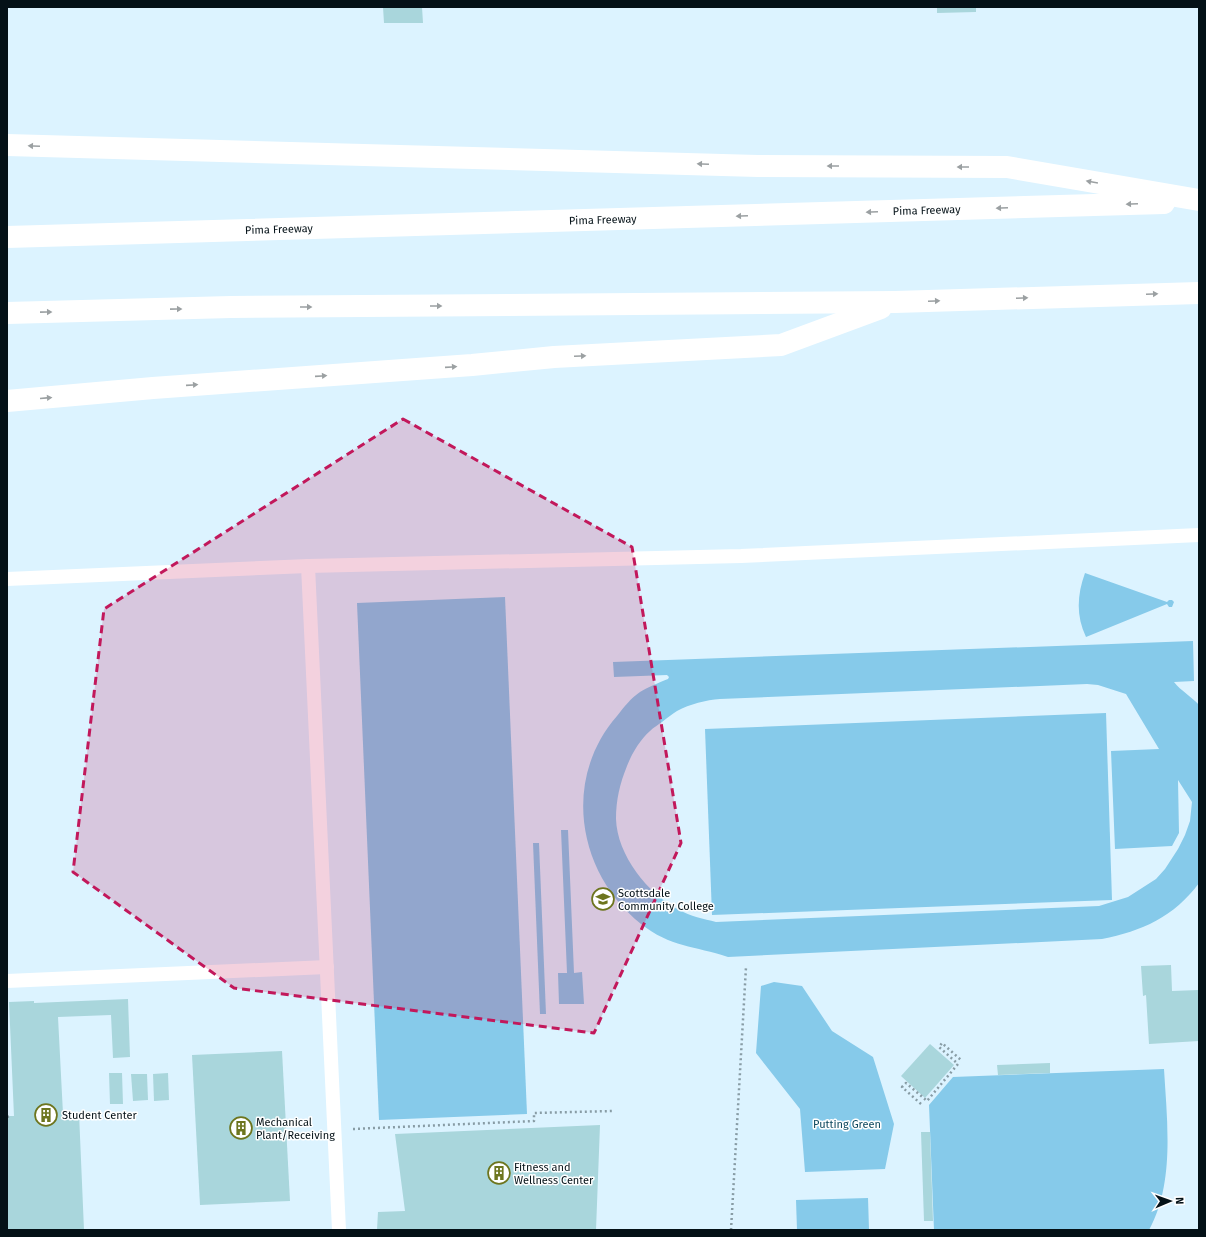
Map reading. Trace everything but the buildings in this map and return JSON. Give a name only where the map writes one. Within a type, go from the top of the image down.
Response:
[{"type":"highway","points":[[7,145],[758,166],[1007,168],[1199,201]]},
{"type":"highway","name":"Pima Freeway","points":[[7,237],[1199,201]]},
{"type":"highway","points":[[7,313],[231,307],[895,302],[1199,293]]},
{"type":"highway","points":[[7,401],[146,389],[472,365],[554,357],[781,345],[895,302]]},
{"type":"lane","points":[[7,579],[308,566],[741,556],[1199,535]]},
{"type":"lane","points":[[308,566],[339,1230]]},
{"type":"lane","points":[[7,981],[327,967]]},
{"type":"path","points":[[731,1230],[746,966]]},
{"type":"path","points":[[921,1104],[902,1087],[906,1083],[926,1101],[958,1064],[939,1047],[942,1043],[961,1060]]},
{"type":"path","points":[[335,1128],[360,1129],[534,1121],[534,1113],[612,1111]]},
{"type":"path","points":[[7,1117],[12,1116]]},
{"type":"highlighted area","points":[[403,419],[632,547],[681,843],[594,1033],[234,988],[73,872],[104,609]]},
{"type":"green space","points":[[1085,573],[1167,602],[1172,600],[1174,602],[1172,607],[1169,607],[1167,604],[1086,637],[1080,621],[1079,613],[1080,589]]},
{"type":"green space","points":[[505,597],[527,1114],[379,1120],[357,603]]},
{"type":"green space","points":[[1193,641],[1194,681],[1174,682],[1199,705],[1199,883],[1179,905],[1156,921],[1131,932],[1102,939],[728,957],[673,942],[652,932],[641,924],[619,903],[603,879],[591,852],[584,824],[584,796],[589,768],[600,741],[617,716],[634,697],[643,690],[668,679],[669,677],[667,675],[614,677],[613,662]],"holes":[[[1087,684],[1098,685],[1126,694],[1159,749],[1111,751],[1115,849],[1172,846],[1179,833],[1178,780],[1192,802],[1190,821],[1185,835],[1165,869],[1156,879],[1128,897],[1099,906],[716,922],[683,912],[667,903],[656,894],[636,872],[622,846],[616,819],[617,805],[622,779],[631,756],[646,735],[677,711],[693,704],[720,699]]]},
{"type":"green space","points":[[1106,713],[1112,900],[712,915],[705,729]]},
{"type":"green space","points":[[561,830],[568,830],[574,973],[582,972],[584,1004],[559,1004],[558,973],[567,973]]},
{"type":"green space","points":[[533,843],[539,843],[546,1014],[540,1014]]},
{"type":"green space","name":"Putting Green","points":[[774,982],[802,986],[832,1031],[873,1057],[894,1124],[885,1169],[805,1172],[800,1109],[756,1053],[761,986]]},
{"type":"green space","points":[[1164,1069],[1167,1109],[1166,1172],[1163,1192],[1157,1212],[1149,1230],[934,1230],[929,1105],[953,1077]]},
{"type":"green space","points":[[868,1198],[869,1230],[797,1230],[796,1200]]},
{"type":"place","name":"Scottsdale Community College","points":[[603,899]]},
{"type":"place","name":"Student Center","points":[[46,1115]]},
{"type":"place","name":"Mechanical Plant/Receiving","points":[[241,1128]]},
{"type":"place","name":"Fitness and Wellness Center","points":[[499,1173]]}]
